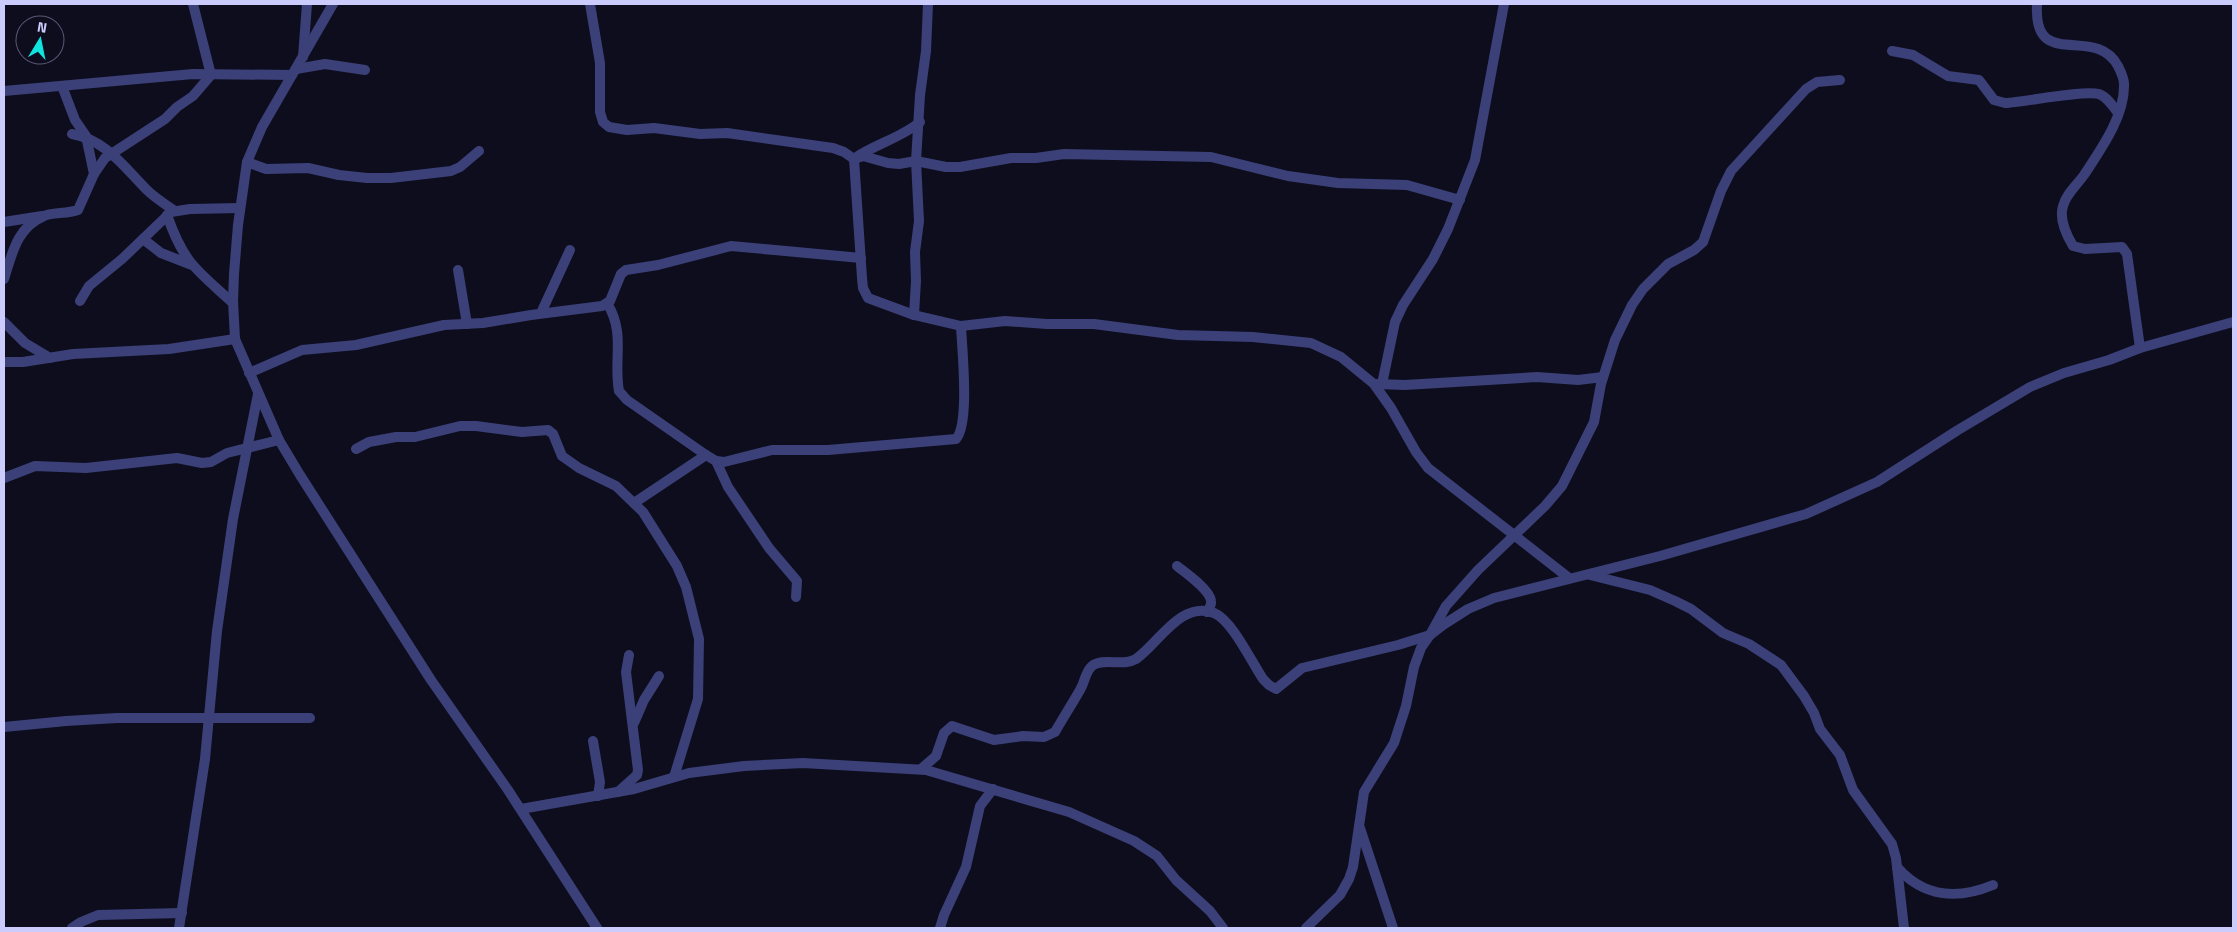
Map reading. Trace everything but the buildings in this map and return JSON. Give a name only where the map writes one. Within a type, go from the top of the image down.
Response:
[{"type":"street","points":[[193,4],[211,74]]},
{"type":"street","points":[[303,57],[307,4]]},
{"type":"street","points":[[333,4],[262,126],[247,162],[240,208],[233,303],[236,339],[279,440],[431,680],[520,809],[597,928]]},
{"type":"street","points":[[914,315],[915,252],[919,221],[916,161],[920,122],[919,101],[926,51],[928,4]]},
{"type":"street","points":[[1378,384],[1395,322],[1403,305],[1433,259],[1460,200],[1475,160],[1504,4]]},
{"type":"street","points":[[2036,4],[2036,22],[2043,37],[2048,41],[2093,48],[2106,52],[2115,61],[2124,83],[2118,113],[2111,131],[2063,206],[2062,216],[2068,238],[2074,246],[2085,249],[2122,247],[2127,254],[2140,348]]},
{"type":"street","points":[[593,5],[600,63],[600,112],[603,122],[609,128],[627,130],[654,128],[700,134],[738,134],[833,148],[854,158],[863,156],[899,164],[916,161],[946,167],[960,167],[1011,158],[1064,154],[1211,157],[1288,176],[1338,183],[1407,185],[1460,200]]},
{"type":"street","points":[[1892,51],[1913,55],[1948,76],[1979,80],[1998,102],[2005,104],[2083,94],[2099,94],[2109,101],[2118,113]]},
{"type":"street","points":[[4,91],[146,77],[294,72],[325,64],[365,70]]},
{"type":"street","points":[[4,222],[44,215],[70,213],[78,210],[94,174],[105,158],[165,119],[177,106],[193,96],[211,74]]},
{"type":"street","points":[[1306,928],[1340,895],[1353,867],[1364,792],[1394,743],[1406,706],[1414,667],[1421,648],[1446,606],[1478,570],[1545,506],[1562,486],[1594,422],[1603,377],[1614,340],[1632,305],[1655,276],[1668,264],[1694,250],[1703,242],[1721,191],[1737,164],[1806,89],[1817,82],[1840,80]]},
{"type":"street","points":[[62,86],[75,120],[86,136],[111,153],[171,213],[176,243],[201,276],[233,303]]},
{"type":"street","points":[[854,158],[911,130],[920,122]]},
{"type":"street","points":[[72,134],[86,136]]},
{"type":"street","points":[[86,136],[94,174]]},
{"type":"street","points":[[247,162],[266,169],[308,168],[339,175],[391,178],[452,171],[460,167],[479,151]]},
{"type":"street","points":[[854,158],[863,288],[868,298],[914,315],[961,326],[1005,322],[1094,324],[1178,334],[1253,337],[1305,342],[1320,346],[1341,357],[1378,384],[1416,452],[1428,468],[1569,578]]},
{"type":"street","points":[[80,301],[89,286],[171,213],[240,208]]},
{"type":"street","points":[[21,233],[44,215]]},
{"type":"street","points":[[4,279],[16,240],[30,217]]},
{"type":"street","points":[[143,239],[161,253],[192,265]]},
{"type":"street","points":[[249,373],[302,350],[356,345],[444,325],[467,324],[541,313],[592,308],[610,301],[621,274],[626,270],[658,265],[731,246],[861,258]]},
{"type":"street","points":[[541,313],[570,250]]},
{"type":"street","points":[[458,270],[467,324]]},
{"type":"street","points":[[607,303],[615,316],[618,334],[619,391],[627,400],[716,461],[728,487],[769,548],[796,581],[796,597]]},
{"type":"street","points":[[4,322],[25,343],[50,358]]},
{"type":"street","points":[[921,770],[936,756],[944,733],[952,726],[994,740],[1014,736],[1044,737],[1050,735],[1055,732],[1082,688],[1091,667],[1097,663],[1126,663],[1133,660],[1144,653],[1182,616],[1207,612],[1214,613],[1225,621],[1269,686],[1276,689],[1302,668],[1398,645],[1430,635],[1468,610],[1494,598],[1660,556],[1806,514],[1877,482],[2030,387],[2064,373],[2109,360],[2140,348],[2233,322]]},
{"type":"street","points":[[716,461],[733,461],[772,450],[828,450],[956,439],[960,434],[962,426],[964,395],[961,326]]},
{"type":"street","points":[[4,362],[73,354],[169,349],[236,339]]},
{"type":"street","points":[[1378,384],[1433,385],[1544,377],[1578,380],[1603,377]]},
{"type":"street","points":[[179,928],[205,758],[217,630],[233,519],[258,394]]},
{"type":"street","points":[[356,449],[369,442],[396,437],[415,437],[460,426],[482,426],[522,432],[548,430],[553,434],[562,456],[579,468],[616,486],[634,503],[651,523],[677,566],[690,599],[699,639],[698,698],[674,777]]},
{"type":"street","points":[[4,478],[35,466],[86,468],[177,458],[202,463],[211,462],[227,454],[248,450],[279,440]]},
{"type":"street","points":[[634,503],[706,454]]},
{"type":"street","points":[[1177,566],[1201,585],[1210,597],[1211,604],[1207,612]]},
{"type":"street","points":[[1587,574],[1650,590],[1675,601],[1691,609],[1723,633],[1749,644],[1781,665],[1804,696],[1814,713],[1820,729],[1840,755],[1854,790],[1892,844],[1897,868],[1904,928]]},
{"type":"street","points":[[617,793],[637,775],[638,770],[634,723],[626,672],[629,655]]},
{"type":"street","points":[[634,723],[644,700],[659,676]]},
{"type":"street","points":[[4,728],[109,718],[310,718]]},
{"type":"street","points":[[593,741],[600,782],[598,796]]},
{"type":"street","points":[[520,809],[556,801],[617,793],[674,777],[744,766],[803,763],[921,770],[943,774],[1069,812],[1134,840],[1148,849],[1176,880],[1210,911],[1223,928]]},
{"type":"street","points":[[940,928],[966,867],[980,806],[993,789]]},
{"type":"street","points":[[1359,824],[1393,928]]},
{"type":"street","points":[[1897,868],[1915,885],[1940,893],[1972,892],[1993,885]]},
{"type":"street","points":[[72,928],[98,914],[182,913]]}]
